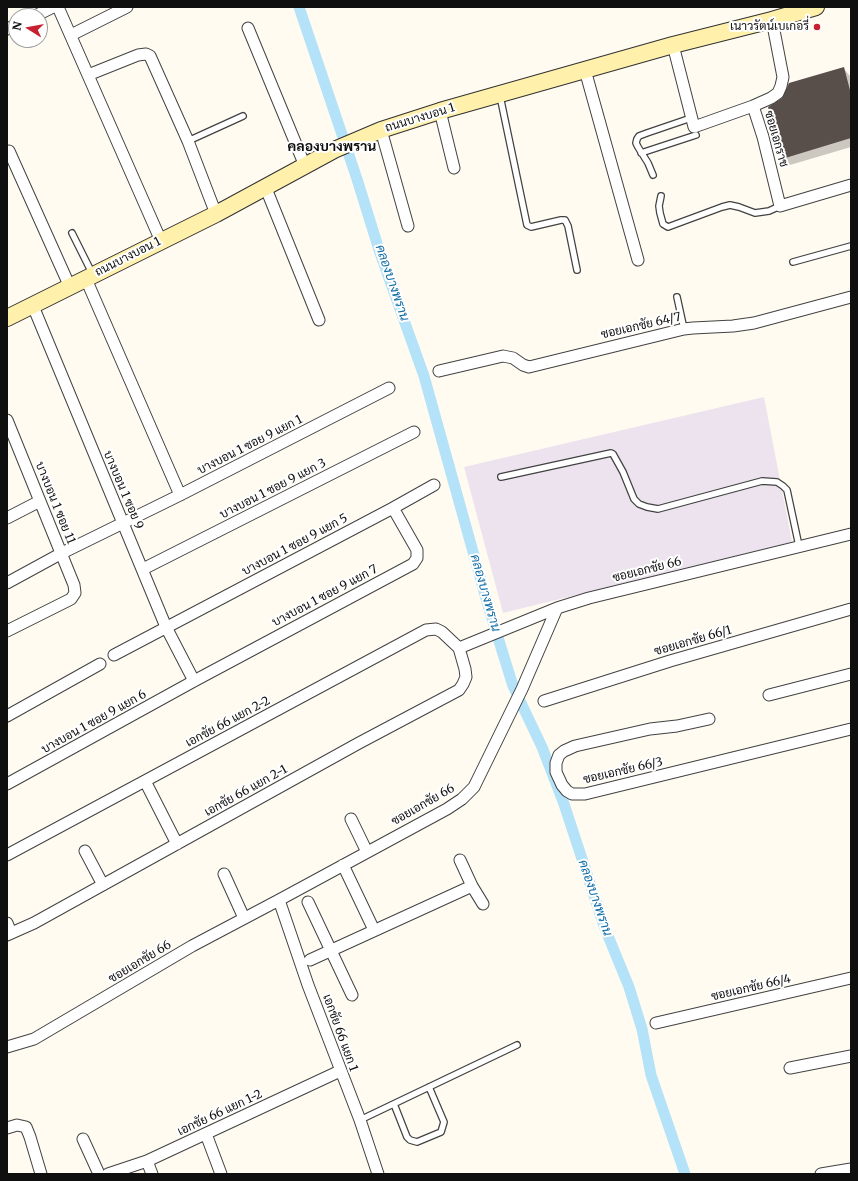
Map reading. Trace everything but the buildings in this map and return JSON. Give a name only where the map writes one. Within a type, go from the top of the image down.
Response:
[{"type":"main road","name":"ถนนบางบอน 1","points":[[7,318],[70,288],[216,214],[265,186],[334,150],[381,130],[499,94],[673,45],[772,20],[816,7]]},
{"type":"street","points":[[58,7],[161,241]]},
{"type":"street","points":[[71,35],[126,7]]},
{"type":"street","points":[[753,106],[778,94],[783,77],[772,20]]},
{"type":"street","points":[[248,28],[305,166]]},
{"type":"street","points":[[673,45],[691,118]]},
{"type":"street","points":[[88,75],[138,54],[143,53],[150,56],[188,141],[216,214]]},
{"type":"street","points":[[585,70],[638,260]]},
{"type":"street","name":"ซอยเอกราช","points":[[691,118],[694,127],[753,106],[780,206]]},
{"type":"street","points":[[440,111],[454,168]]},
{"type":"street","points":[[381,130],[408,226]]},
{"type":"street","points":[[10,151],[70,288]]},
{"type":"street","points":[[780,206],[851,185]]},
{"type":"street","points":[[265,186],[319,320]]},
{"type":"street","points":[[90,277],[180,495]]},
{"type":"street","name":"ซอยเอกชัย 64/7","points":[[440,371],[503,356],[513,358],[526,367],[684,329],[754,323],[851,297]]},
{"type":"street","name":"บางบอน 1 ซอย 9","points":[[33,306],[166,627],[194,681]]},
{"type":"street","name":"บางบอน 1 ซอย 9 แยก 1","points":[[7,583],[62,553],[180,495],[389,388]]},
{"type":"street","name":"บางบอน 1 ซอย 11","points":[[7,420],[11,443],[40,501],[62,553],[74,585],[75,593],[71,599],[7,631]]},
{"type":"street","name":"บางบอน 1 ซอย 9 แยก 3","points":[[142,569],[414,432]]},
{"type":"street","name":"บางบอน 1 ซอย 9 แยก 5","points":[[114,655],[434,485]]},
{"type":"street","points":[[7,518],[40,501]]},
{"type":"street","name":"บางบอน 1 ซอย 9 แยก 7","points":[[194,681],[413,564],[417,558],[417,550],[393,508]]},
{"type":"street","name":"ซอยเอกชัย 66","points":[[7,1047],[34,1039],[192,946],[279,900],[462,799],[474,787],[522,689],[557,608],[583,600],[851,534]]},
{"type":"street","points":[[459,648],[557,608]]},
{"type":"street","name":"ซอยเอกชัย 66/1","points":[[544,701],[657,665],[851,609]]},
{"type":"street","name":"เอกชัย 66 แยก 2-2","points":[[7,855],[426,630],[436,629],[442,632],[459,648]]},
{"type":"street","name":"เอกชัย 66 แยก 2-1","points":[[8,930],[34,923],[459,690],[466,677],[466,669],[459,648]]},
{"type":"street","points":[[7,716],[100,664]]},
{"type":"street","points":[[769,694],[851,674]]},
{"type":"street","name":"บางบอน 1 ซอย 9 แยก 6","points":[[7,784],[194,681]]},
{"type":"street","name":"ซอยเอกชัย 66/3","points":[[709,719],[677,726],[650,729],[575,746],[564,751],[560,755],[556,763],[556,772],[562,786],[567,791],[572,794],[585,794],[851,729]]},
{"type":"street","points":[[145,781],[177,844]]},
{"type":"street","points":[[351,819],[367,852]]},
{"type":"street","points":[[85,851],[103,885]]},
{"type":"street","points":[[460,860],[472,886],[483,904]]},
{"type":"street","points":[[343,865],[374,930]]},
{"type":"street","points":[[224,874],[244,918]]},
{"type":"street","points":[[310,960],[472,886]]},
{"type":"street","name":"เอกชัย 66 แยก 1","points":[[279,900],[340,1071],[360,1120],[378,1174]]},
{"type":"street","points":[[308,902],[352,995]]},
{"type":"street","name":"ซอยเอกชัย 66/4","points":[[656,1023],[851,978]]},
{"type":"street","points":[[790,1068],[851,1056]]},
{"type":"street","name":"เอกชัย 66 แยก 1-2","points":[[108,1174],[147,1161],[340,1071]]},
{"type":"street","points":[[7,1128],[17,1125],[26,1127],[41,1174]]},
{"type":"street","points":[[206,1134],[222,1174]]},
{"type":"street","points":[[83,1139],[99,1174]]},
{"type":"street","points":[[147,1161],[152,1174]]},
{"type":"street","points":[[821,1174],[851,1169]]},
{"type":"lane","points":[[499,94],[527,225],[531,227],[565,220],[568,226],[577,270]]},
{"type":"lane","points":[[188,141],[243,116]]},
{"type":"lane","points":[[653,175],[636,143],[639,136],[691,118]]},
{"type":"lane","points":[[641,152],[696,135]]},
{"type":"lane","points":[[660,196],[660,213],[663,224],[668,227],[730,205],[755,213],[769,211],[780,206]]},
{"type":"lane","points":[[72,233],[90,277]]},
{"type":"lane","points":[[792,262],[851,246]]},
{"type":"lane","points":[[677,297],[684,329]]},
{"type":"lane","points":[[501,477],[611,453],[623,472],[634,498],[639,504],[658,509],[762,481],[776,482],[784,486],[787,490],[799,546]]},
{"type":"lane","points":[[360,1120],[516,1045]]},
{"type":"lane","points":[[394,1104],[407,1137],[410,1140],[417,1142],[441,1132],[444,1122],[429,1087]]},
{"type":"shaded area","points":[[764,397],[792,542],[503,613],[464,467]]},
{"type":"waterway","name":"คลองบางพราน","points":[[299,7],[357,179],[380,253],[424,376],[487,602],[513,686],[542,747],[564,804],[604,926],[629,987],[642,1029],[651,1075],[685,1174]]},
{"type":"place","name":"เนาวรัตน์เบเกอรี่","points":[[817,27]]},
{"type":"district","name":"คลองบางพราน","points":[[332,147]]}]
